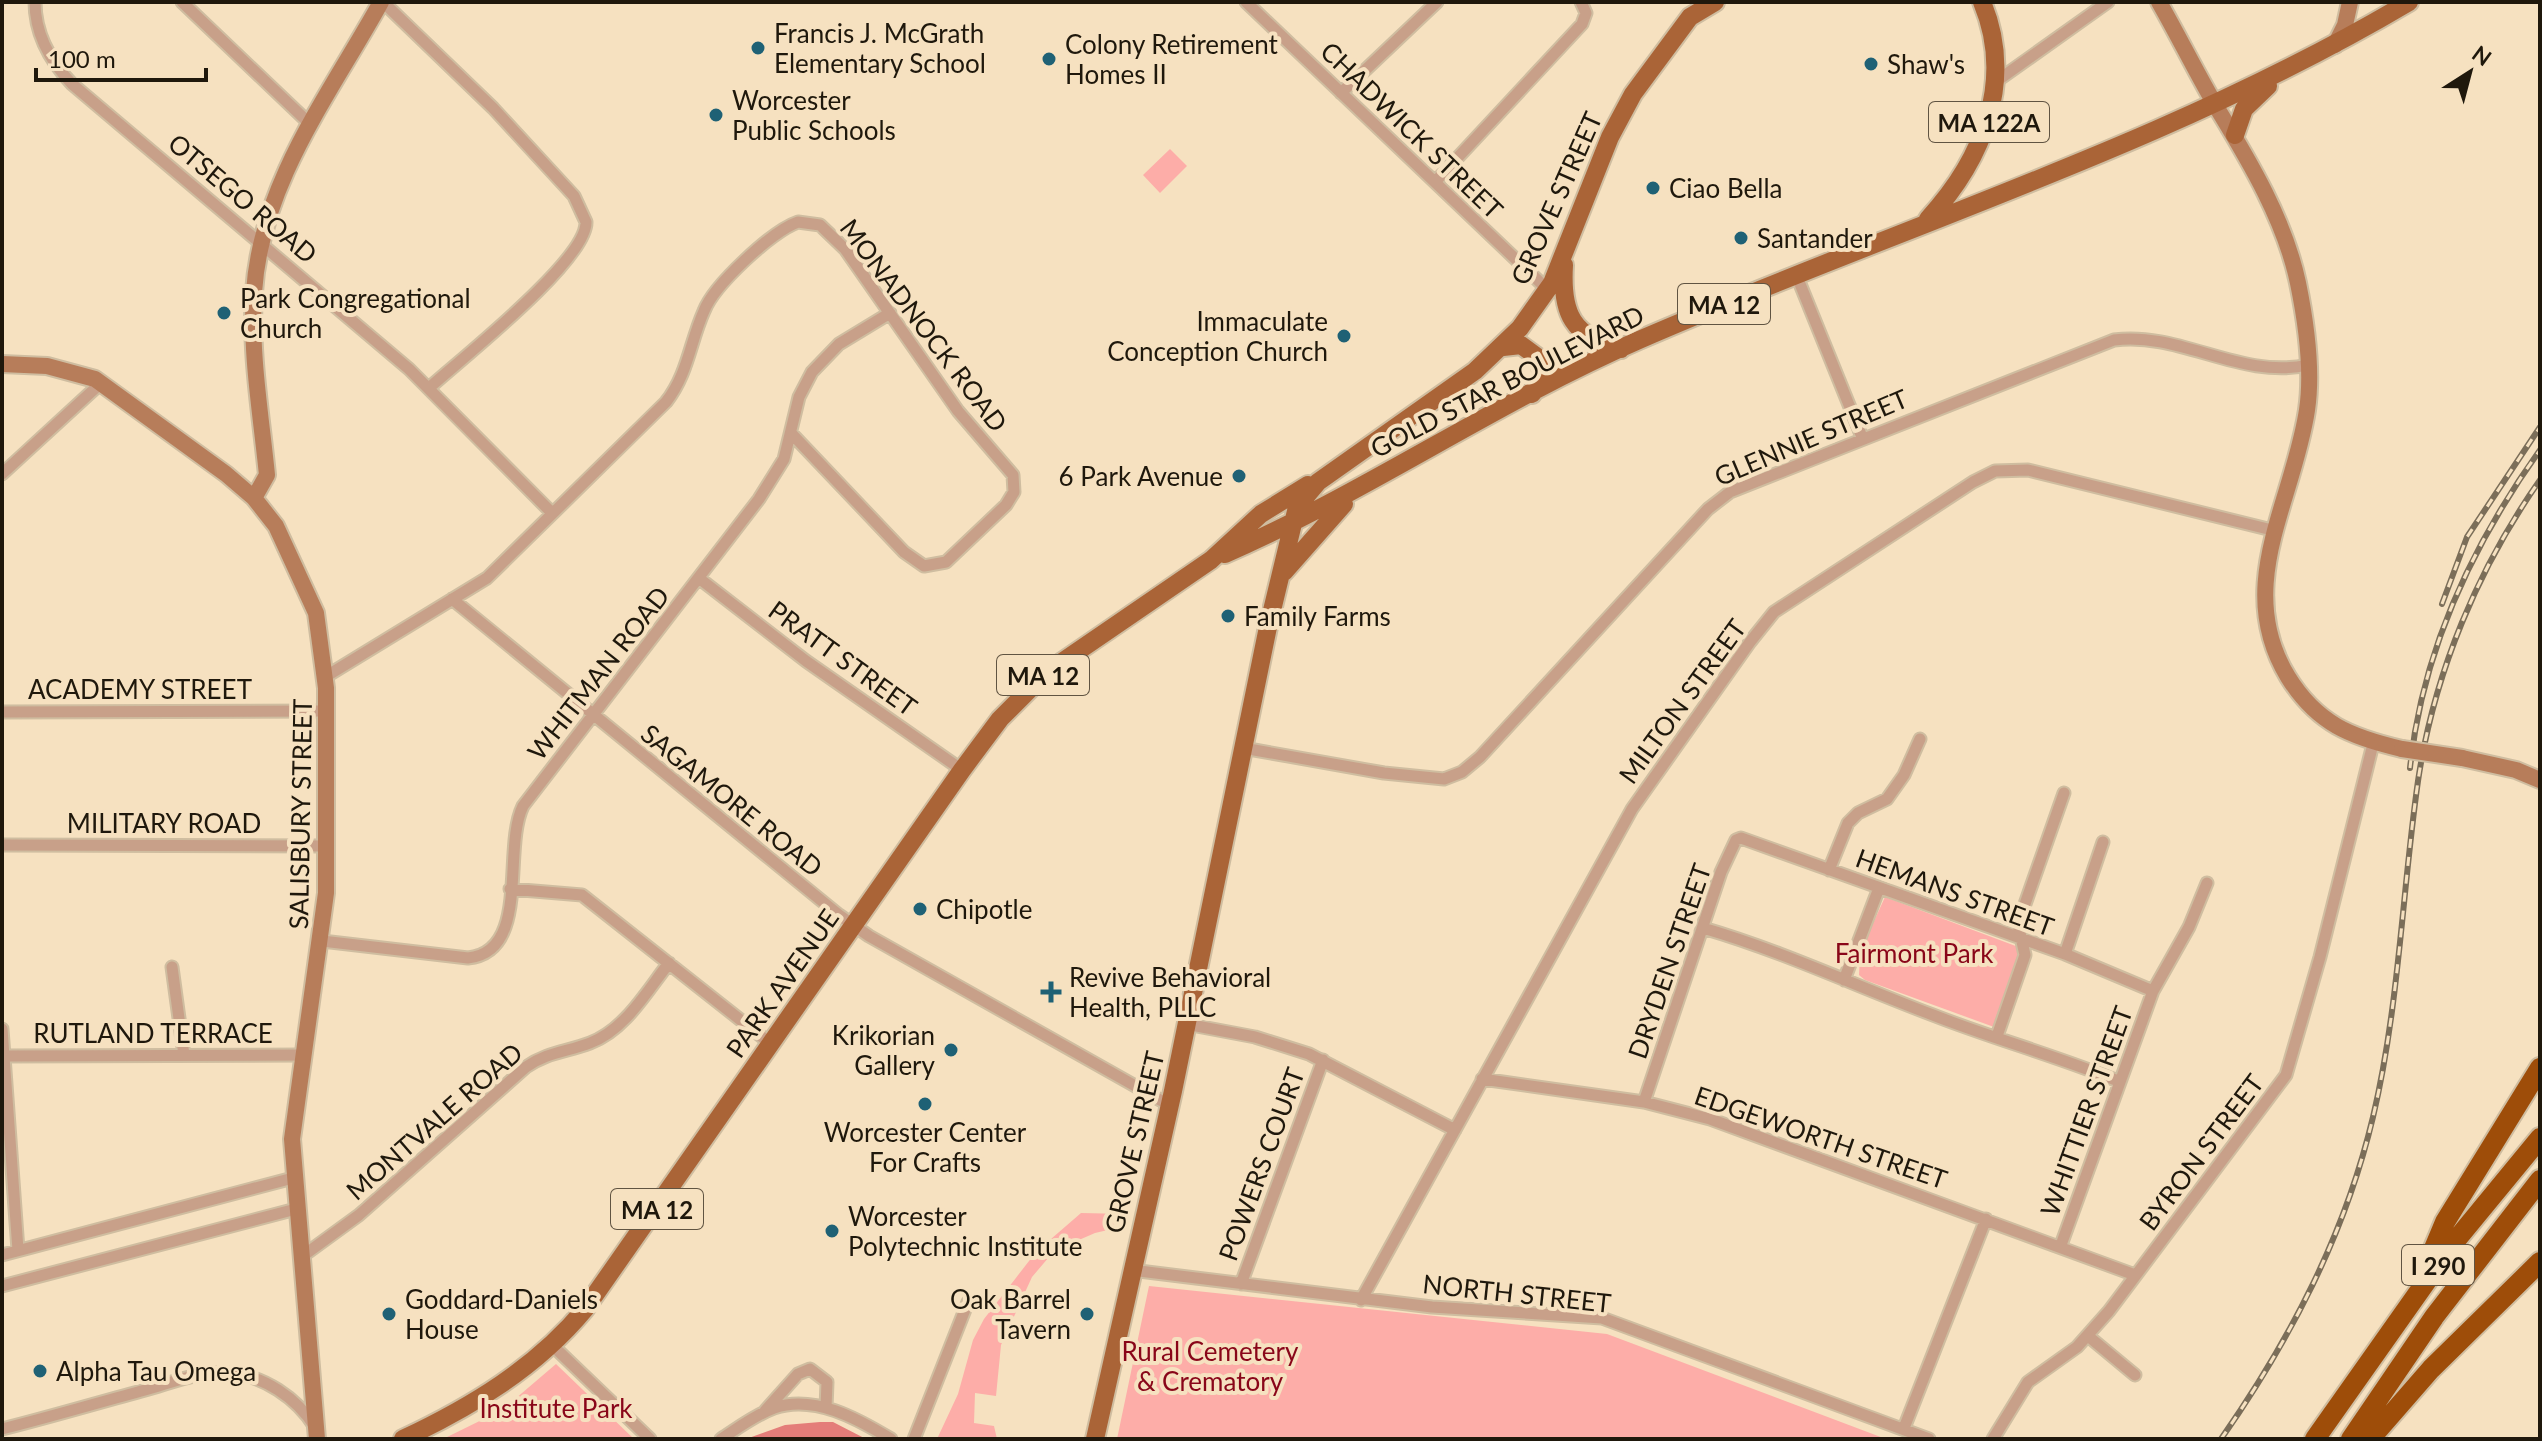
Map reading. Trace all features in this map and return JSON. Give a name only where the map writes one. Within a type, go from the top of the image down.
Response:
[{"type":"highway","points":[[2415,1295],[2445,1222],[2540,1068]]},
{"type":"highway","name":"I 290","points":[[2317,1435],[2415,1295],[2485,1202],[2540,1138]]},
{"type":"highway","name":"I 290","points":[[2351,1439],[2449,1295],[2540,1180]]},
{"type":"highway","points":[[2370,1439],[2431,1369],[2540,1262]]},
{"type":"main road","points":[[254,498],[267,475],[254,317],[262,241],[274,203],[310,124],[382,2]]},
{"type":"main road","name":"GROVE STREET","points":[[1095,1439],[1291,525],[1300,501],[1318,482],[1465,378],[1503,347],[1548,290],[1621,114],[1693,10],[1715,2]]},
{"type":"main road","name":"MA 122A","points":[[1923,224],[1946,199],[1981,145],[1991,113],[1995,45],[1982,2]]},
{"type":"main road","points":[[2159,2],[2215,105],[2235,135],[2292,259],[2308,365],[2307,412],[2265,573],[2263,598],[2266,625],[2276,654],[2293,685],[2316,712],[2346,733],[2373,744],[2462,758],[2516,770],[2540,780]]},
{"type":"main road","points":[[2334,47],[2345,25],[2350,2]]},
{"type":"main road","name":"GOLD STAR BOULEVARD","points":[[1291,525],[1621,349],[1796,274],[2215,105],[2334,47],[2409,2]]},
{"type":"main road","points":[[2235,135],[2244,109],[2284,72]]},
{"type":"main road","points":[[1564,254],[1563,297],[1567,312],[1594,342],[1621,349]]},
{"type":"main road","points":[[1503,347],[1521,345],[1540,359],[1543,378],[1530,396]]},
{"type":"main road","name":"SALISBURY STREET","points":[[2,364],[57,367],[101,383],[163,426],[254,498],[276,526],[310,597],[319,627],[325,677],[327,846],[322,941],[293,1129],[293,1178],[316,1434]]},
{"type":"main road","name":"GROVE STREET","points":[[1282,574],[1328,519],[1392,470]]},
{"type":"main road","name":"PARK AVENUE","points":[[403,1439],[487,1394],[552,1345],[602,1288],[1000,719],[1046,673],[1211,560],[1261,514],[1300,489],[1318,482]]},
{"type":"main road","name":"PARK AVENUE","points":[[1211,560],[1291,525]]},
{"type":"street","name":"OTSEGO ROAD","points":[[35,2],[43,42],[66,78],[262,241],[429,388],[552,513]]},
{"type":"street","points":[[182,2],[310,124]]},
{"type":"street","points":[[382,2],[493,108],[574,196],[586,222],[581,241],[540,289],[429,388]]},
{"type":"street","name":"CHADWICK STREET","points":[[1246,2],[1548,290]]},
{"type":"street","points":[[1341,93],[1437,2]]},
{"type":"street","points":[[1435,182],[1582,24],[1586,13],[1581,2]]},
{"type":"street","points":[[1994,83],[2108,2]]},
{"type":"street","name":"MONADNOCK ROAD","points":[[325,677],[487,578],[666,402],[686,368],[708,302],[764,244],[786,228],[807,222],[826,230],[845,249],[966,421],[1010,469],[1015,487],[1006,505],[946,562],[935,566],[921,565],[904,552],[791,433]]},
{"type":"street","points":[[1796,274],[1862,437]]},
{"type":"street","name":"WHITMAN ROAD","points":[[322,941],[468,958],[484,955],[499,944],[505,933],[519,814],[700,579],[779,470],[799,397],[818,364],[848,338],[890,313]]},
{"type":"street","name":"GLENNIE STREET","points":[[1243,748],[1393,774],[1444,779],[1461,773],[1573,659],[1715,502],[1730,492],[1862,437],[2114,340],[2162,343],[2261,368],[2286,369],[2308,365]]},
{"type":"street","points":[[2,474],[101,383]]},
{"type":"street","name":"MILTON STREET","points":[[1361,1300],[1632,809],[1774,612],[1973,482],[2008,469],[2078,481],[2276,531]]},
{"type":"street","name":"PRATT STREET","points":[[700,579],[806,661],[962,770]]},
{"type":"street","name":"SAGAMORE ROAD","points":[[452,599],[854,925],[1169,1105]]},
{"type":"street","name":"ACADEMY STREET","points":[[2,712],[326,711]]},
{"type":"street","points":[[1829,870],[1848,823],[1858,813],[1887,799],[1904,775],[1920,739]]},
{"type":"street","name":"BYRON STREET","points":[[1993,1439],[2028,1382],[2088,1336],[2286,1075],[2320,957],[2373,744]]},
{"type":"street","points":[[1997,1036],[2025,955],[2018,924],[2064,793]]},
{"type":"street","name":"HEMANS STREET","points":[[1741,838],[2065,954],[2153,991]]},
{"type":"street","name":"DRYDEN STREET","points":[[1644,1102],[1721,872],[1736,840],[1741,838]]},
{"type":"street","points":[[2065,954],[2103,842]]},
{"type":"street","name":"MILITARY ROAD","points":[[2,845],[327,846]]},
{"type":"street","name":"WHITTIER STREET","points":[[2061,1245],[2153,991],[2189,927],[2207,883]]},
{"type":"street","points":[[1844,980],[1879,888]]},
{"type":"street","points":[[510,889],[582,895],[771,1044]]},
{"type":"street","points":[[1703,928],[1763,945],[1957,1024],[2118,1081]]},
{"type":"street","name":"MONTVALE ROAD","points":[[300,1258],[359,1215],[526,1067],[549,1053],[591,1043],[616,1028],[669,963]]},
{"type":"street","points":[[172,967],[184,1055]]},
{"type":"street","points":[[1186,1024],[1289,1046],[1323,1060],[1455,1130]]},
{"type":"street","points":[[2,1029],[18,1250]]},
{"type":"street","name":"RUTLAND TERRACE","points":[[3,1056],[304,1055]]},
{"type":"street","name":"POWERS COURT","points":[[1241,1284],[1323,1060]]},
{"type":"street","name":"EDGEWORTH STREET","points":[[1482,1079],[1644,1102],[1710,1119],[2061,1245],[2135,1275]]},
{"type":"street","points":[[2,1255],[293,1178]]},
{"type":"street","points":[[2,1286],[296,1209]]},
{"type":"street","points":[[1904,1428],[1986,1219]]},
{"type":"street","name":"NORTH STREET","points":[[1131,1270],[1361,1300],[1602,1318],[1929,1439]]},
{"type":"street","points":[[914,1439],[968,1302]]},
{"type":"street","points":[[2088,1336],[2135,1375]]},
{"type":"street","points":[[552,1345],[650,1439]]},
{"type":"street","points":[[764,1412],[795,1376],[810,1369],[827,1382],[826,1408]]},
{"type":"street","points":[[2,1429],[182,1380],[226,1372],[250,1377],[277,1389],[304,1412],[316,1434]]},
{"type":"street","points":[[721,1439],[764,1412],[783,1406],[826,1408],[859,1420],[891,1439]]},
{"type":"green space","points":[[1170,149],[1187,166],[1160,193],[1143,175]]},
{"type":"green space","name":"Fairmont Park","points":[[1885,897],[2021,948],[1994,1027],[1865,980],[1859,975],[1860,952]]},
{"type":"green space","points":[[1081,1213],[1128,1214],[1125,1226],[1095,1233],[1042,1256],[1049,1257],[1032,1277],[1001,1345],[996,1396],[975,1393],[974,1423],[994,1426],[997,1439],[937,1439],[958,1394],[973,1340],[984,1319],[1036,1252]]},
{"type":"green space","name":"Rural Cemetery & Crematory","points":[[1149,1286],[1607,1334],[1886,1439],[1117,1439]]},
{"type":"green space","name":"Institute Park","points":[[556,1364],[634,1439],[443,1439],[502,1410]]},
{"type":"shaded area","points":[[833,1422],[866,1439],[746,1439],[785,1425]]},
{"type":"railway","points":[[2442,604],[2467,537],[2540,427]]},
{"type":"railway","points":[[2410,768],[2426,683],[2454,601],[2493,523],[2540,450]]},
{"type":"railway","points":[[2221,1439],[2292,1325],[2331,1245],[2361,1161],[2389,1034],[2418,781],[2435,701],[2478,585],[2540,480]]},
{"type":"place","name":"Francis J. McGrath Elementary School","points":[[758,48]]},
{"type":"place","name":"Colony Retirement Homes II","points":[[1049,59]]},
{"type":"place","name":"Shaw's","points":[[1871,64]]},
{"type":"place","name":"Worcester Public Schools","points":[[716,115]]},
{"type":"place","name":"Ciao Bella","points":[[1653,188]]},
{"type":"place","name":"Santander","points":[[1741,238]]},
{"type":"place","name":"Park Congregational Church","points":[[224,313]]},
{"type":"place","name":"Immaculate Conception Church","points":[[1344,336]]},
{"type":"place","name":"6 Park Avenue","points":[[1239,476]]},
{"type":"place","name":"Family Farms","points":[[1228,616]]},
{"type":"place","name":"Chipotle","points":[[920,909]]},
{"type":"place","name":"Revive Behavioral Health, PLLC","points":[[1051,992]]},
{"type":"place","name":"Krikorian Gallery","points":[[951,1050]]},
{"type":"place","name":"Worcester Center For Crafts","points":[[925,1104]]},
{"type":"place","name":"Worcester Polytechnic Institute","points":[[832,1231]]},
{"type":"place","name":"Goddard-Daniels House","points":[[389,1314]]},
{"type":"place","name":"Oak Barrel Tavern","points":[[1087,1314]]},
{"type":"place","name":"Alpha Tau Omega","points":[[40,1371]]}]
